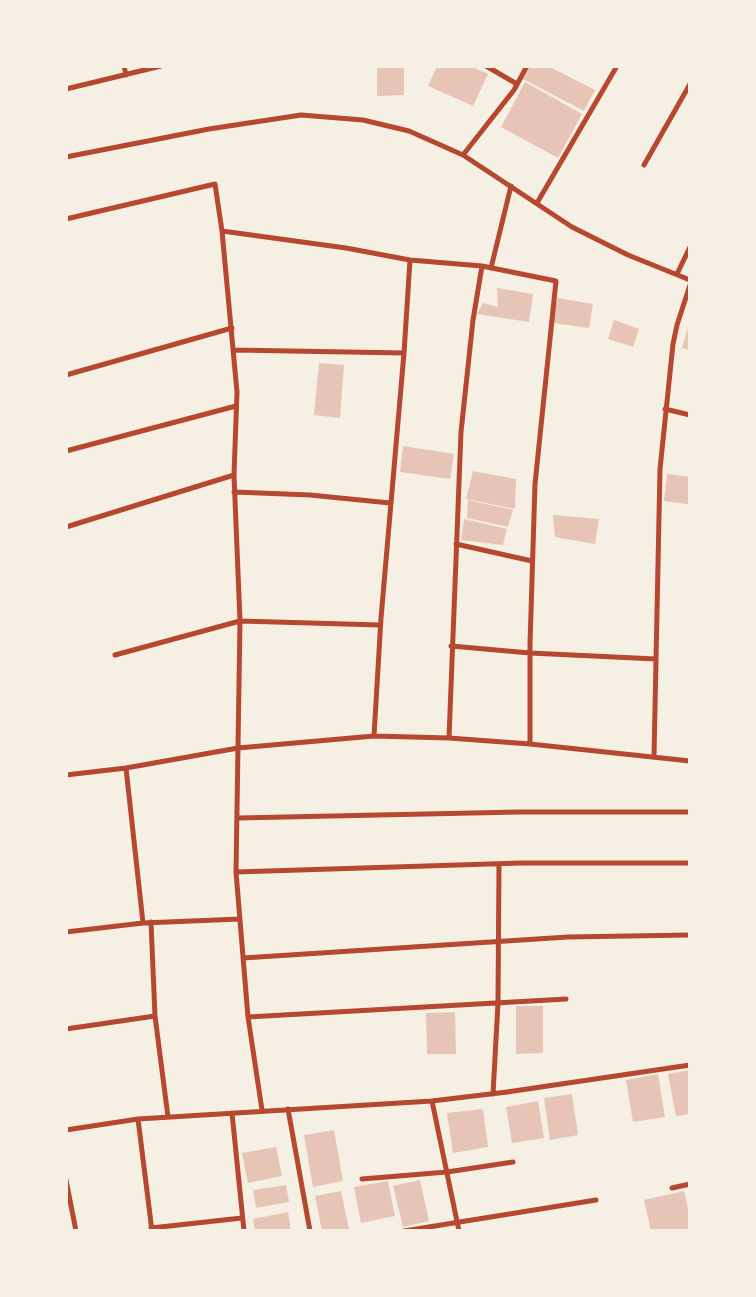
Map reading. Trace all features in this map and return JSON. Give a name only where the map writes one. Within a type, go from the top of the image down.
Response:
[{"type":"street","points":[[124,66],[126,75]]},
{"type":"street","points":[[66,89],[161,66]]},
{"type":"street","points":[[486,66],[517,84]]},
{"type":"street","points":[[463,155],[517,84],[527,66]]},
{"type":"street","points":[[537,203],[617,66]]},
{"type":"street","points":[[644,165],[690,84]]},
{"type":"street","points":[[66,157],[208,129],[301,115],[363,120],[409,131],[463,155],[572,227],[628,255],[690,280]]},
{"type":"street","points":[[66,219],[215,184],[232,328],[236,406],[234,492],[240,621],[236,872],[248,1017],[262,1110]]},
{"type":"street","points":[[491,268],[510,186]]},
{"type":"street","points":[[222,231],[307,242],[410,260],[482,266],[556,282],[534,484],[530,744]]},
{"type":"street","points":[[677,274],[690,247]]},
{"type":"street","points":[[374,736],[380,625],[404,353],[410,260]]},
{"type":"street","points":[[449,738],[451,646],[461,432],[473,320],[482,266]]},
{"type":"street","points":[[654,756],[660,469],[665,409],[676,326],[690,285]]},
{"type":"street","points":[[66,375],[232,328]]},
{"type":"street","points":[[234,350],[404,353]]},
{"type":"street","points":[[66,451],[236,406]]},
{"type":"street","points":[[665,409],[690,415]]},
{"type":"street","points":[[66,527],[234,474]]},
{"type":"street","points":[[234,492],[390,503]]},
{"type":"street","points":[[456,544],[532,560]]},
{"type":"street","points":[[115,655],[240,621],[380,625]]},
{"type":"street","points":[[451,646],[530,653],[656,659]]},
{"type":"street","points":[[66,775],[126,768],[238,748],[374,736],[449,738],[530,744],[690,761]]},
{"type":"street","points":[[126,768],[143,923]]},
{"type":"street","points":[[238,818],[519,812],[690,812]]},
{"type":"street","points":[[236,872],[499,864],[690,863]]},
{"type":"street","points":[[494,1094],[498,1003],[499,864]]},
{"type":"street","points":[[66,932],[151,922],[240,919]]},
{"type":"street","points":[[151,922],[155,1016],[168,1116]]},
{"type":"street","points":[[243,958],[568,936],[690,935]]},
{"type":"street","points":[[248,1017],[566,999]]},
{"type":"street","points":[[66,1029],[155,1016]]},
{"type":"street","points":[[66,1130],[168,1116],[432,1101],[494,1094],[690,1065]]},
{"type":"street","points":[[432,1101],[459,1231]]},
{"type":"street","points":[[288,1109],[310,1231]]},
{"type":"street","points":[[232,1113],[244,1231]]},
{"type":"street","points":[[138,1119],[152,1229],[242,1218]]},
{"type":"street","points":[[362,1179],[447,1172],[513,1162]]},
{"type":"street","points":[[66,1180],[76,1231]]},
{"type":"street","points":[[672,1188],[690,1184]]},
{"type":"street","points":[[404,1231],[596,1200]]},
{"type":"building","points":[[377,66],[404,66],[404,95],[377,96]]},
{"type":"building","points":[[437,66],[471,66],[488,74],[473,106],[428,86]]},
{"type":"building","points":[[530,66],[548,66],[595,90],[584,111],[523,79]]},
{"type":"building","points":[[525,82],[582,114],[558,158],[501,127]]},
{"type":"building","points":[[497,288],[533,294],[529,322],[477,314],[483,303],[498,307]]},
{"type":"building","points":[[557,298],[593,304],[589,328],[553,323]]},
{"type":"building","points":[[614,320],[639,329],[633,347],[608,339]]},
{"type":"building","points":[[688,328],[690,328],[690,350],[682,348]]},
{"type":"building","points":[[319,363],[344,365],[340,418],[314,415]]},
{"type":"building","points":[[403,446],[454,454],[450,479],[400,472]]},
{"type":"building","points":[[473,471],[516,479],[515,509],[466,499]]},
{"type":"building","points":[[667,474],[690,477],[688,504],[664,501]]},
{"type":"building","points":[[468,500],[513,510],[508,527],[467,518]]},
{"type":"building","points":[[553,515],[599,519],[595,544],[555,537]]},
{"type":"building","points":[[464,519],[507,529],[503,545],[461,540]]},
{"type":"building","points":[[516,1006],[543,1006],[543,1053],[516,1054]]},
{"type":"building","points":[[455,1012],[456,1054],[427,1054],[426,1013]]},
{"type":"building","points":[[690,1070],[690,1114],[676,1116],[668,1074]]},
{"type":"building","points":[[658,1074],[665,1117],[633,1122],[626,1080]]},
{"type":"building","points":[[572,1094],[578,1135],[550,1140],[544,1098]]},
{"type":"building","points":[[538,1101],[544,1138],[512,1143],[506,1107]]},
{"type":"building","points":[[483,1109],[488,1147],[453,1153],[447,1113]]},
{"type":"building","points":[[334,1130],[343,1181],[313,1187],[304,1135]]},
{"type":"building","points":[[276,1147],[282,1176],[248,1183],[242,1153]]},
{"type":"building","points":[[420,1180],[429,1221],[403,1227],[393,1186]]},
{"type":"building","points":[[388,1181],[395,1216],[361,1223],[354,1187]]},
{"type":"building","points":[[286,1185],[289,1202],[256,1208],[253,1190]]},
{"type":"building","points":[[341,1191],[349,1229],[322,1231],[315,1196]]},
{"type":"building","points":[[684,1191],[690,1217],[690,1231],[651,1231],[644,1200]]},
{"type":"building","points":[[288,1212],[291,1231],[255,1231],[253,1219]]}]
